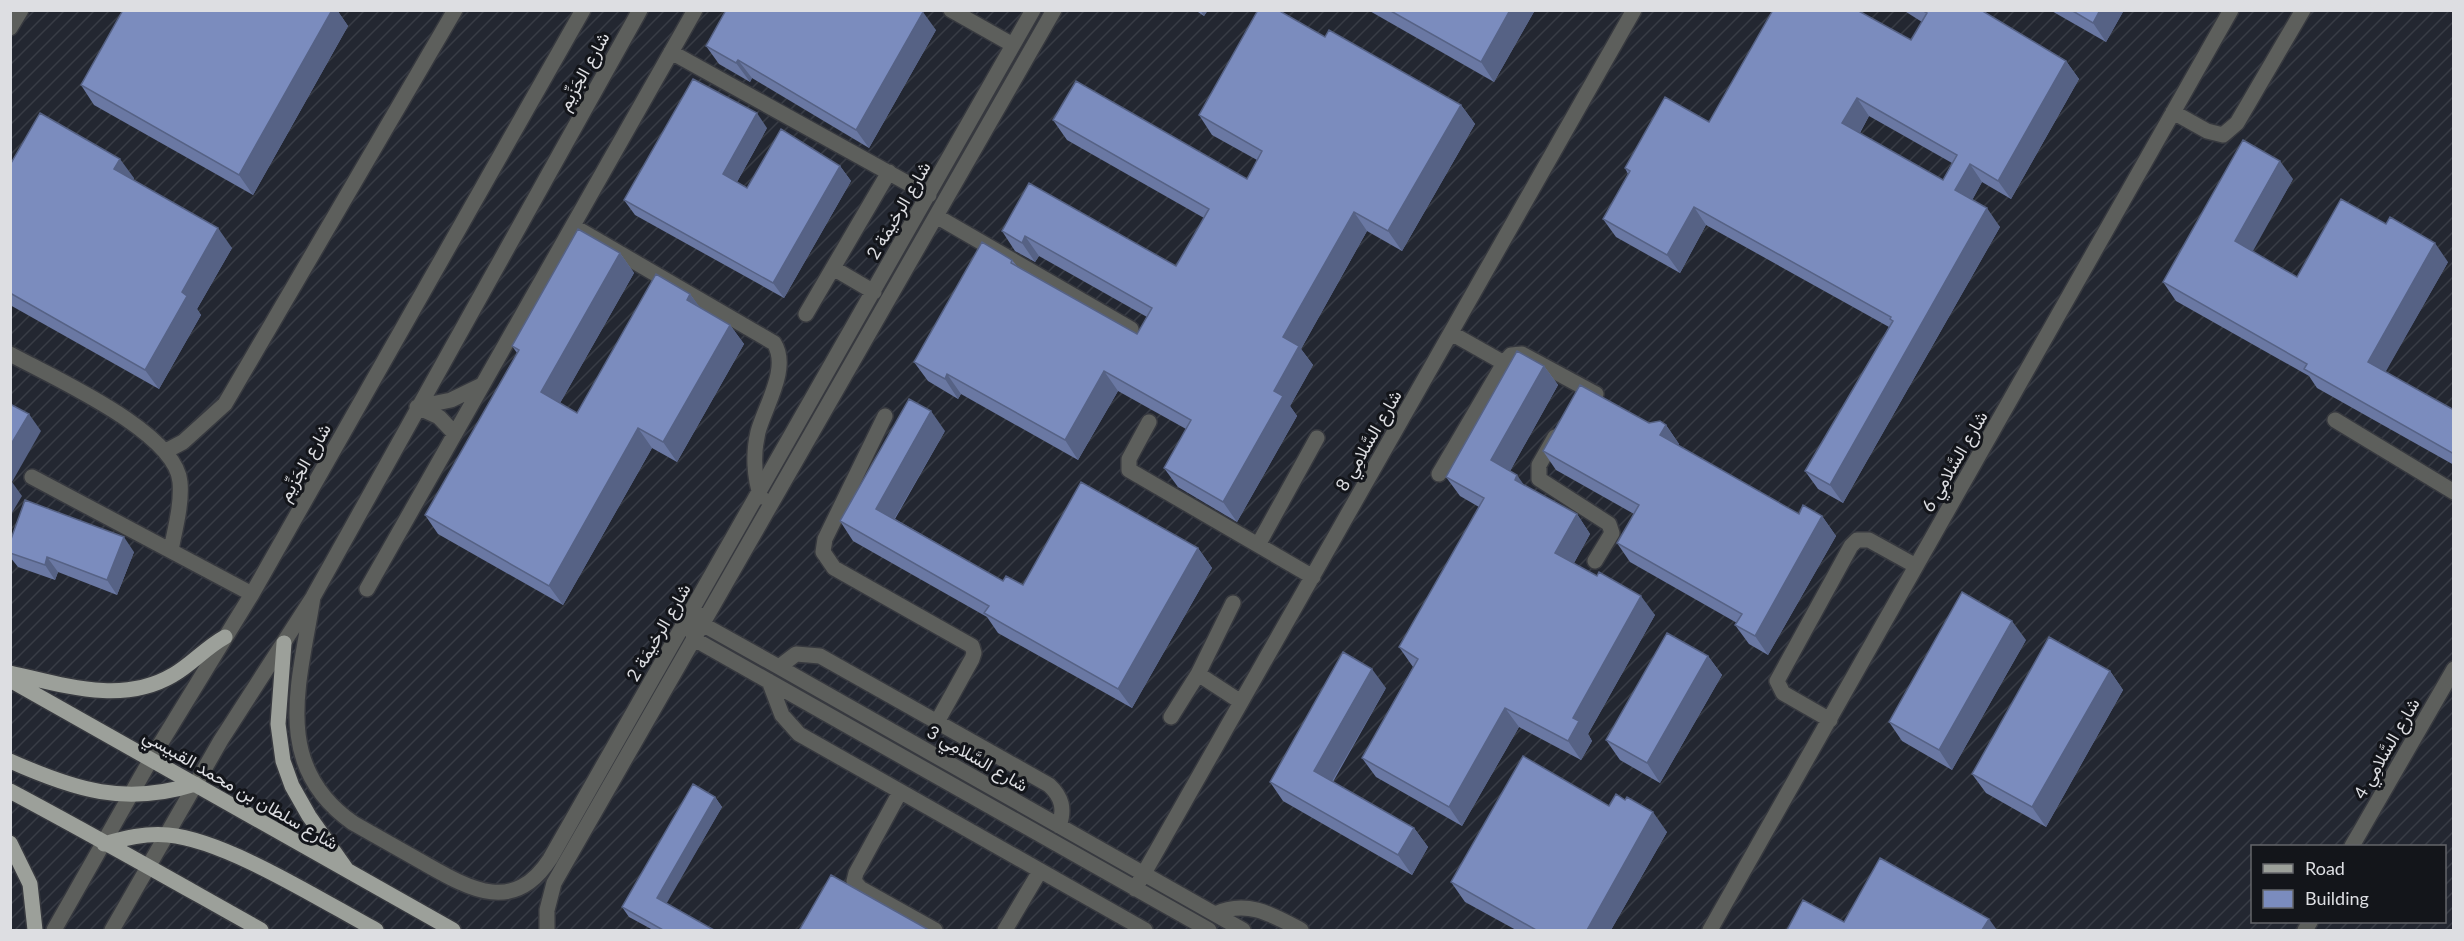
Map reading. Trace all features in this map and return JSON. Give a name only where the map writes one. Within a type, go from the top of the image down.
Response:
[{"type":"main road","points":[[10,673],[81,689],[108,692],[139,690],[176,674],[205,648],[225,637]]},
{"type":"main road","points":[[284,643],[278,724],[283,761],[292,786],[309,816],[351,875]]},
{"type":"main road","name":"شارع سلطان بن محمد القبيسي","points":[[10,680],[351,875],[453,930]]},
{"type":"main road","points":[[10,761],[99,793],[155,794],[195,784]]},
{"type":"main road","points":[[10,791],[104,844],[149,865],[256,930]]},
{"type":"main road","points":[[104,844],[143,835],[166,835],[205,843],[376,930]]},
{"type":"main road","points":[[10,843],[30,884],[35,930]]},
{"type":"street","points":[[10,28],[21,10]]},
{"type":"street","points":[[166,451],[183,442],[225,404],[455,10]]},
{"type":"street","name":"شارع الجَزِّيم","points":[[54,930],[151,759],[252,594],[583,10]]},
{"type":"street","name":"شارع الجَزِّيم","points":[[112,930],[195,784],[313,597],[640,10]]},
{"type":"street","points":[[367,589],[695,10]]},
{"type":"street","points":[[951,10],[1013,45]]},
{"type":"street","name":"شارع الرخيمَة 2","points":[[760,493],[1033,10]]},
{"type":"street","name":"شارع الرخيمَة 2","points":[[313,597],[296,724],[303,763],[318,791],[340,814],[353,823],[460,884],[482,892],[494,893],[527,884],[544,869],[693,629],[936,216],[1054,10]]},
{"type":"street","name":"شارع السَّلامِي 8","points":[[1135,889],[1634,10]]},
{"type":"street","name":"شارع السَّلامِي 6","points":[[1710,930],[2231,10]]},
{"type":"street","points":[[2173,112],[2207,131],[2223,135],[2237,123],[2303,10]]},
{"type":"street","points":[[671,52],[929,195]]},
{"type":"street","points":[[806,314],[889,172]]},
{"type":"street","points":[[936,216],[1131,329]]},
{"type":"street","points":[[573,226],[774,343],[780,363],[755,449],[762,504],[693,629]]},
{"type":"street","points":[[833,268],[874,292]]},
{"type":"street","points":[[1451,333],[1504,363]]},
{"type":"street","points":[[10,354],[142,428],[166,451],[180,480],[171,550]]},
{"type":"street","points":[[1439,474],[1504,363],[1511,355],[1522,354],[1581,392],[1615,405]]},
{"type":"street","points":[[417,407],[451,400],[483,385]]},
{"type":"street","points":[[417,407],[439,417],[455,434]]},
{"type":"street","points":[[885,416],[825,539],[823,552],[834,568],[972,646],[974,652],[972,659],[937,722]]},
{"type":"street","points":[[2335,420],[2454,492]]},
{"type":"street","points":[[1149,422],[1127,462],[1129,470],[1313,577]]},
{"type":"street","points":[[1561,426],[1539,465],[1538,475],[1546,486],[1609,524],[1612,532],[1595,561]]},
{"type":"street","points":[[1258,545],[1317,438]]},
{"type":"street","points":[[32,477],[252,594]]},
{"type":"street","points":[[1830,720],[1783,693],[1778,686],[1778,681],[1851,546],[1857,540],[1869,540],[1916,566]]},
{"type":"street","points":[[1172,717],[1198,674],[1233,603]]},
{"type":"street","name":"شارع الرخيمَة 2","points":[[548,930],[546,910],[554,883],[693,629]]},
{"type":"street","name":"شارع السَّلامِي 3","points":[[693,629],[779,667],[1243,930]]},
{"type":"street","name":"شارع السَّلامِي 3","points":[[693,629],[769,681],[1209,930]]},
{"type":"street","points":[[779,667],[796,654],[812,653],[1049,785],[1062,804],[1063,816],[1059,826]]},
{"type":"street","name":"شارع السَّلامِي 4","points":[[2353,845],[2454,669]]},
{"type":"street","points":[[1198,674],[1241,702]]},
{"type":"street","points":[[769,681],[782,715],[799,734],[1145,930]]},
{"type":"street","points":[[900,792],[855,873],[854,881],[860,888],[935,930]]},
{"type":"street","points":[[1005,930],[1040,871]]},
{"type":"street","points":[[1215,914],[1228,908],[1252,908],[1274,915],[1301,930]]},
{"type":"shaded area","points":[[10,11],[2453,11],[2453,930],[11,930]]},
{"type":"building","points":[[123,10],[332,10],[239,175],[81,85]]},
{"type":"building","points":[[726,10],[921,10],[923,12],[856,130],[738,60],[736,63],[706,46]]},
{"type":"building","points":[[1258,10],[1278,10],[1325,37],[1329,30],[1461,105],[1388,231],[1354,212],[1283,337],[1299,346],[1274,391],[1283,396],[1223,502],[1164,468],[1191,420],[1104,371],[1065,440],[947,374],[945,379],[914,362],[982,242],[1012,260],[1011,263],[1137,334],[1152,308],[1025,236],[1022,243],[1002,231],[1029,183],[1176,266],[1209,209],[1053,120],[1076,81],[1247,179],[1262,151],[1199,115]]},
{"type":"building","points":[[1389,10],[1510,10],[1481,62]]},
{"type":"building","points":[[1773,10],[1857,10],[1911,40],[1927,13],[1922,10],[1981,10],[2066,61],[1998,181],[1970,164],[1955,190],[1987,208],[1830,485],[1805,471],[1893,321],[1891,317],[1694,207],[1667,255],[1603,219],[1630,171],[1625,168],[1665,97],[1709,122]],"holes":[[[1857,98],[1957,155],[1943,180],[1842,123]]]},
{"type":"building","points":[[2071,10],[2100,10],[2093,23]]},
{"type":"building","points":[[693,79],[757,113],[723,174],[747,188],[781,129],[840,166],[773,283],[624,200]]},
{"type":"building","points":[[40,113],[120,159],[114,169],[218,228],[182,292],[187,296],[145,370],[10,293],[10,165]]},
{"type":"building","points":[[2243,140],[2280,161],[2235,241],[2297,277],[2341,199],[2386,224],[2390,217],[2435,243],[2368,362],[2454,410],[2454,454],[2304,369],[2307,364],[2163,282]]},
{"type":"building","points":[[578,229],[620,253],[541,392],[577,413],[656,274],[690,294],[687,300],[730,325],[663,442],[638,428],[549,586],[425,515],[519,350],[512,346]]},
{"type":"building","points":[[1517,351],[1544,366],[1491,460],[1517,475],[1515,480],[1577,514],[1555,553],[1597,576],[1599,572],[1641,596],[1573,718],[1579,721],[1568,741],[1505,708],[1449,807],[1362,758],[1418,659],[1399,647],[1484,498],[1446,477]]},
{"type":"building","points":[[1580,385],[1649,423],[1660,421],[1666,425],[1660,435],[1799,514],[1803,505],[1822,516],[1755,636],[1735,625],[1742,614],[1617,543],[1639,505],[1543,451]]},
{"type":"building","points":[[909,399],[931,411],[876,509],[1003,581],[1006,576],[1023,585],[1081,482],[1198,548],[1118,689],[984,613],[989,606],[840,521]]},
{"type":"building","points":[[10,404],[29,414],[10,446]]},
{"type":"building","points":[[25,500],[124,537],[107,580],[47,557],[45,565],[10,553],[10,542]]},
{"type":"building","points":[[1962,592],[2012,621],[1939,750],[1889,722]]},
{"type":"building","points":[[1667,633],[1708,656],[1647,763],[1606,740]]},
{"type":"building","points":[[2049,637],[2110,671],[2032,807],[1972,774]]},
{"type":"building","points":[[1343,652],[1372,669],[1314,771],[1414,828],[1398,855],[1270,782]]},
{"type":"building","points":[[1523,756],[1609,806],[1616,794],[1625,800],[1627,797],[1653,812],[1587,930],[1536,930],[1451,882]]},
{"type":"building","points":[[693,784],[715,797],[657,898],[714,930],[663,930],[622,907]]},
{"type":"building","points":[[1880,858],[1989,919],[1982,930],[1787,930],[1803,900],[1844,922]]},
{"type":"building","points":[[831,875],[929,930],[800,929]]}]
